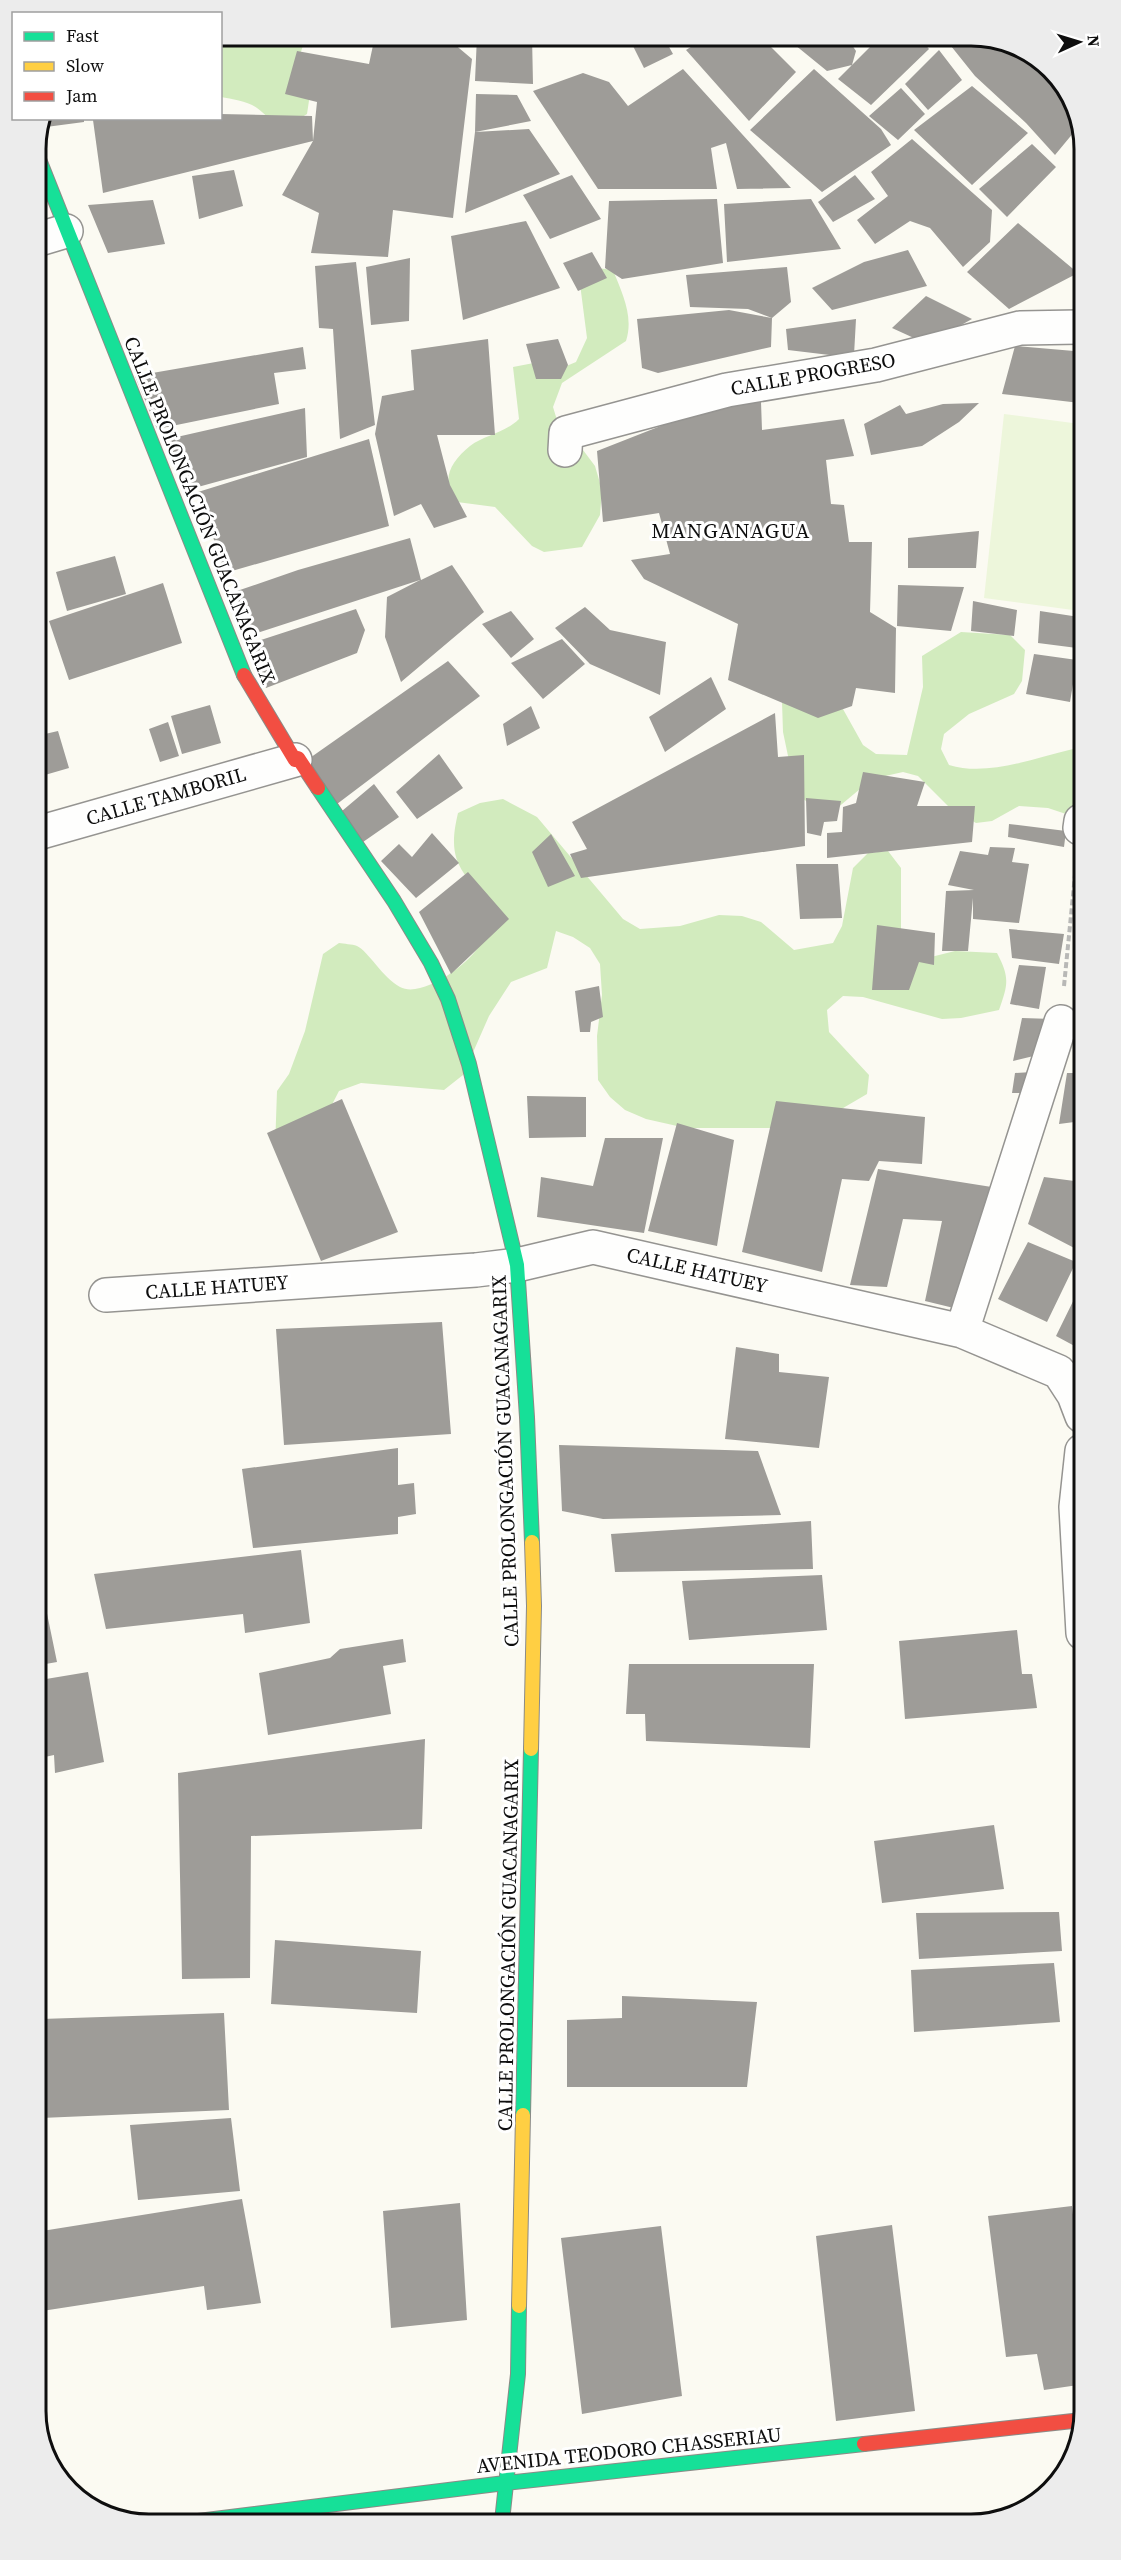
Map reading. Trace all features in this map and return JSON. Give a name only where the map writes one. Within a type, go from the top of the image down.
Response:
[{"type":"street","name":"CALLE PROLONGACIÓN GUACANAGARIX","points":[[47,213],[51,236],[241,670],[295,760],[298,758],[389,893],[431,963],[448,999],[469,1064],[517,1265],[527,1417],[534,1606],[518,2374],[503,2513]]},
{"type":"street","name":"CALLE PROGRESO","points":[[565,450],[566,433],[727,390],[876,365],[1020,328],[1074,327]]},
{"type":"street","name":"CALLE TAMBORIL","points":[[47,831],[295,760]]},
{"type":"street","points":[[962,1331],[1061,1022]]},
{"type":"street","name":"CALLE HATUEY","points":[[106,1295],[476,1270],[517,1265],[593,1247],[962,1331],[1059,1372],[1074,1395]]},
{"type":"street","name":"AVENIDA TEODORO CHASSERIAU","points":[[262,2513],[505,2483],[1073,2427]]},
{"type":"path","points":[[1061,1022],[1074,887]]},
{"type":"green space","points":[[222,46],[303,46],[299,58],[310,94],[307,114],[289,125],[281,124],[270,120],[257,108],[222,97]]},
{"type":"green space","points":[[597,268],[613,270],[620,287],[629,323],[626,341],[562,383],[553,407],[560,430],[580,446],[595,466],[602,490],[600,515],[582,547],[544,552],[532,546],[495,507],[457,502],[449,487],[448,479],[457,459],[470,446],[508,428],[519,419],[513,367],[539,362],[564,367],[576,362],[587,338],[580,284]]},
{"type":"green space","points":[[1004,414],[1074,423],[1074,610],[984,598]]},
{"type":"green space","points":[[961,632],[1010,635],[1025,650],[1022,681],[1014,694],[969,714],[944,734],[941,749],[949,765],[979,769],[1011,765],[1074,749],[1074,817],[1048,808],[1019,806],[992,821],[976,823],[950,808],[918,776],[903,772],[872,779],[836,809],[819,810],[796,794],[783,732],[782,702],[814,657],[863,745],[876,754],[907,755],[923,687],[922,656]]},
{"type":"green space","points":[[503,799],[537,817],[623,919],[640,929],[680,926],[719,915],[742,916],[761,922],[794,950],[833,943],[842,926],[853,868],[868,853],[888,851],[901,868],[901,949],[915,961],[955,951],[997,953],[1006,975],[999,1010],[961,1018],[942,1019],[863,997],[843,996],[827,1010],[829,1032],[869,1075],[867,1094],[809,1128],[686,1128],[646,1119],[625,1110],[610,1097],[598,1080],[597,1036],[602,995],[600,964],[590,948],[573,937],[556,931],[547,968],[511,982],[489,1016],[463,1075],[444,1090],[361,1083],[339,1091],[309,1149],[275,1148],[277,1091],[289,1074],[305,1031],[323,954],[339,943],[357,946],[394,983],[409,989],[433,984],[457,969],[480,944],[490,908],[464,874],[455,855],[454,843],[458,813],[480,803]]},
{"type":"building","points":[[373,46],[457,46],[472,59],[453,218],[393,210],[388,257],[311,253],[319,213],[282,195],[313,141],[317,102],[285,94],[297,51],[369,64]]},
{"type":"building","points":[[477,46],[532,46],[533,84],[475,81]]},
{"type":"building","points":[[633,47],[669,47],[673,54],[644,68]]},
{"type":"building","points":[[691,47],[771,47],[796,72],[749,121],[686,50]]},
{"type":"building","points":[[797,47],[853,47],[856,51],[852,65],[827,71]]},
{"type":"building","points":[[870,47],[927,47],[929,49],[871,105],[838,79]]},
{"type":"building","points":[[952,47],[998,50],[1023,60],[1044,77],[1057,92],[1069,116],[1073,133],[1055,155],[1026,123],[975,76]]},
{"type":"building","points":[[939,50],[962,80],[928,110],[905,84]]},
{"type":"building","points":[[683,69],[791,188],[737,189],[726,143],[711,148],[717,189],[598,189],[533,91],[583,73],[609,82],[628,106]]},
{"type":"building","points":[[814,69],[881,129],[891,145],[822,192],[750,130]]},
{"type":"building","points":[[972,86],[1028,133],[972,185],[914,130]]},
{"type":"building","points":[[901,88],[925,114],[898,140],[869,116]]},
{"type":"building","points":[[476,94],[517,95],[531,121],[475,132]]},
{"type":"building","points":[[222,114],[312,116],[313,141],[103,193],[93,120],[222,120]]},
{"type":"building","points":[[51,120],[84,120],[84,122],[49,127]]},
{"type":"building","points":[[529,129],[560,174],[465,213],[475,132]]},
{"type":"building","points":[[912,139],[992,210],[990,242],[963,267],[930,228],[910,221],[875,244],[857,220],[888,196],[871,172]]},
{"type":"building","points":[[1032,144],[1056,167],[1007,217],[979,189]]},
{"type":"building","points":[[234,170],[243,206],[199,219],[192,176]]},
{"type":"building","points":[[572,175],[601,219],[550,239],[523,195]]},
{"type":"building","points":[[855,175],[875,199],[833,222],[818,202]]},
{"type":"building","points":[[717,199],[723,263],[622,279],[605,268],[609,201]]},
{"type":"building","points":[[811,199],[841,249],[727,262],[724,204]]},
{"type":"building","points":[[153,200],[165,244],[108,253],[88,205]]},
{"type":"building","points":[[526,221],[560,288],[463,320],[451,236]]},
{"type":"building","points":[[1018,223],[1074,270],[1074,275],[1009,309],[967,272]]},
{"type":"building","points":[[908,250],[927,286],[832,310],[812,288],[864,262]]},
{"type":"building","points":[[592,252],[607,278],[578,291],[563,263]]},
{"type":"building","points":[[410,258],[409,321],[371,325],[366,267]]},
{"type":"building","points":[[356,262],[375,425],[340,439],[333,329],[319,328],[315,266]]},
{"type":"building","points":[[787,267],[791,302],[772,318],[748,309],[690,307],[686,275]]},
{"type":"building","points":[[926,296],[972,319],[927,344],[892,328]]},
{"type":"building","points":[[729,310],[772,318],[771,347],[658,373],[642,368],[637,319]]},
{"type":"building","points":[[856,319],[854,355],[838,356],[788,350],[786,329]]},
{"type":"building","points":[[488,339],[495,435],[437,435],[450,485],[467,517],[434,528],[421,504],[394,516],[375,434],[382,396],[414,390],[411,350]]},
{"type":"building","points":[[558,339],[568,365],[561,379],[536,379],[526,344]]},
{"type":"building","points":[[1015,346],[1074,351],[1074,402],[1002,394]]},
{"type":"building","points":[[303,347],[306,369],[274,373],[279,404],[157,429],[135,376]]},
{"type":"building","points":[[761,402],[762,430],[844,419],[854,456],[826,460],[831,504],[844,505],[849,542],[872,542],[870,612],[896,628],[895,693],[856,688],[852,706],[818,718],[728,680],[738,624],[644,579],[631,560],[670,554],[659,513],[603,522],[597,451],[709,407]]},
{"type":"building","points":[[979,403],[959,422],[922,446],[871,455],[864,424],[900,405],[906,414],[943,404]]},
{"type":"building","points":[[305,408],[307,457],[187,490],[168,439]]},
{"type":"building","points":[[369,439],[389,526],[225,573],[198,492]]},
{"type":"building","points":[[979,531],[976,568],[908,568],[908,538]]},
{"type":"building","points":[[410,538],[421,580],[452,565],[484,612],[401,682],[385,637],[387,597],[420,580],[254,634],[234,592],[298,570]]},
{"type":"building","points":[[115,556],[126,594],[67,611],[56,572]]},
{"type":"building","points":[[163,583],[182,643],[69,680],[49,621]]},
{"type":"building","points":[[898,585],[964,587],[951,631],[897,626]]},
{"type":"building","points":[[973,601],[1017,610],[1014,636],[971,631]]},
{"type":"building","points":[[585,607],[610,630],[666,642],[660,695],[590,664],[555,628]]},
{"type":"building","points":[[356,609],[365,630],[357,653],[266,688],[249,644]]},
{"type":"building","points":[[511,611],[534,639],[511,658],[482,624]]},
{"type":"building","points":[[1040,611],[1074,616],[1074,648],[1038,643]]},
{"type":"building","points":[[562,639],[585,664],[543,699],[511,663]]},
{"type":"building","points":[[1034,654],[1074,660],[1070,702],[1026,694]]},
{"type":"building","points":[[448,661],[480,696],[337,804],[307,760]]},
{"type":"building","points":[[711,677],[726,709],[665,752],[649,717]]},
{"type":"building","points":[[210,705],[221,743],[182,754],[171,716]]},
{"type":"building","points":[[531,706],[540,728],[507,746],[503,724]]},
{"type":"building","points":[[775,713],[778,757],[804,755],[805,846],[581,878],[570,854],[587,849],[572,822]]},
{"type":"building","points":[[168,722],[179,756],[160,762],[149,729]]},
{"type":"building","points":[[58,731],[69,768],[47,774],[47,734]]},
{"type":"building","points":[[439,754],[463,788],[417,819],[396,792]]},
{"type":"building","points":[[863,772],[925,782],[917,806],[975,806],[972,842],[827,858],[827,833],[842,832],[843,807],[856,803]]},
{"type":"building","points":[[374,784],[399,817],[363,842],[342,811]]},
{"type":"building","points":[[806,798],[841,801],[837,821],[824,822],[821,836],[807,833]]},
{"type":"building","points":[[1009,824],[1066,831],[1064,847],[1008,837]]},
{"type":"building","points":[[432,833],[459,863],[416,898],[381,861],[399,844],[412,857]]},
{"type":"building","points":[[551,834],[575,876],[548,887],[532,852]]},
{"type":"building","points":[[990,847],[1015,848],[1012,862],[1029,864],[1019,923],[973,919],[973,898],[968,951],[942,951],[946,891],[974,890],[948,885],[960,851],[988,855]]},
{"type":"building","points":[[796,864],[838,864],[842,918],[800,919]]},
{"type":"building","points":[[468,872],[509,919],[451,974],[419,912]]},
{"type":"building","points":[[877,925],[935,933],[934,965],[919,962],[909,990],[872,990]]},
{"type":"building","points":[[1009,929],[1064,934],[1059,964],[1012,958]]},
{"type":"building","points":[[1019,965],[1046,967],[1039,1009],[1010,1004]]},
{"type":"building","points":[[599,986],[603,1017],[591,1022],[590,1032],[580,1032],[575,991]]},
{"type":"building","points":[[1022,1018],[1053,1019],[1042,1054],[1013,1061]]},
{"type":"building","points":[[1032,1072],[1028,1093],[1012,1093],[1015,1073]]},
{"type":"building","points":[[1067,1073],[1074,1073],[1074,1122],[1059,1124]]},
{"type":"building","points":[[527,1096],[586,1097],[586,1137],[529,1138]]},
{"type":"building","points":[[342,1099],[398,1232],[321,1261],[267,1133]]},
{"type":"building","points":[[776,1101],[925,1117],[922,1164],[879,1161],[869,1181],[842,1179],[822,1272],[742,1252]]},
{"type":"building","points":[[677,1123],[734,1140],[717,1246],[648,1231]]},
{"type":"building","points":[[605,1138],[663,1138],[644,1233],[537,1217],[541,1177],[593,1186]]},
{"type":"building","points":[[878,1169],[998,1188],[962,1310],[925,1301],[942,1221],[903,1219],[887,1287],[850,1285]]},
{"type":"building","points":[[1044,1177],[1074,1181],[1074,1248],[1028,1224]]},
{"type":"building","points":[[1028,1242],[1074,1261],[1074,1266],[1047,1322],[998,1299]]},
{"type":"building","points":[[1074,1299],[1074,1346],[1056,1336]]},
{"type":"building","points":[[442,1322],[451,1434],[284,1445],[276,1329]]},
{"type":"building","points":[[736,1347],[779,1354],[779,1372],[829,1377],[819,1448],[725,1439]]},
{"type":"building","points":[[559,1445],[758,1451],[781,1515],[603,1519],[562,1511]]},
{"type":"building","points":[[398,1448],[398,1485],[414,1483],[416,1514],[398,1517],[398,1534],[253,1548],[242,1469]]},
{"type":"building","points":[[811,1521],[813,1569],[615,1572],[611,1534]]},
{"type":"building","points":[[301,1550],[310,1623],[245,1633],[243,1614],[106,1629],[94,1574]]},
{"type":"building","points":[[822,1575],[827,1630],[689,1640],[682,1581]]},
{"type":"building","points":[[46,1610],[57,1662],[46,1664]]},
{"type":"building","points":[[1017,1630],[1022,1674],[1032,1674],[1037,1708],[905,1719],[899,1641]]},
{"type":"building","points":[[403,1639],[406,1662],[383,1666],[391,1714],[268,1735],[259,1673],[330,1658],[340,1649]]},
{"type":"building","points":[[629,1664],[814,1664],[810,1748],[646,1741],[645,1714],[626,1714]]},
{"type":"building","points":[[88,1672],[104,1762],[55,1773],[54,1755],[46,1757],[46,1679]]},
{"type":"building","points":[[425,1739],[422,1829],[251,1836],[250,1978],[182,1979],[178,1773]]},
{"type":"building","points":[[994,1825],[1004,1889],[882,1903],[874,1841]]},
{"type":"building","points":[[1059,1912],[1062,1951],[919,1959],[916,1913]]},
{"type":"building","points":[[275,1940],[421,1951],[417,2013],[271,2004]]},
{"type":"building","points":[[1054,1963],[1060,2022],[914,2032],[911,1970]]},
{"type":"building","points":[[622,1996],[757,2002],[747,2087],[567,2087],[567,2020],[622,2018]]},
{"type":"building","points":[[224,2013],[229,2110],[46,2118],[46,2019]]},
{"type":"building","points":[[231,2118],[240,2191],[138,2200],[130,2125]]},
{"type":"building","points":[[242,2199],[261,2303],[207,2310],[204,2286],[46,2310],[46,2230]]},
{"type":"building","points":[[460,2203],[467,2320],[391,2328],[383,2211]]},
{"type":"building","points":[[1072,2206],[1074,2223],[1074,2386],[1044,2390],[1037,2354],[1006,2357],[988,2216]]},
{"type":"building","points":[[892,2225],[915,2411],[836,2421],[816,2236]]},
{"type":"building","points":[[661,2226],[682,2396],[582,2414],[561,2238]]},
{"type":"traffic: fast","points":[[47,180],[244,675]]},
{"type":"traffic: fast","points":[[318,788],[394,901],[431,963],[448,999],[469,1064],[517,1265],[532,1542]]},
{"type":"traffic: fast","points":[[523,2115],[531,1749]]},
{"type":"traffic: fast","points":[[503,2513],[518,2374],[519,2306]]},
{"type":"traffic: fast","points":[[262,2513],[505,2483],[864,2444]]},
{"type":"traffic: slow","points":[[531,1749],[534,1606],[532,1542]]},
{"type":"traffic: slow","points":[[519,2306],[523,2115]]},
{"type":"traffic: jam","points":[[244,675],[295,760],[298,758],[318,788]]},
{"type":"traffic: jam","points":[[864,2444],[1074,2421]]},
{"type":"district","name":"MANGANAGUA","points":[[731,530]]}]
